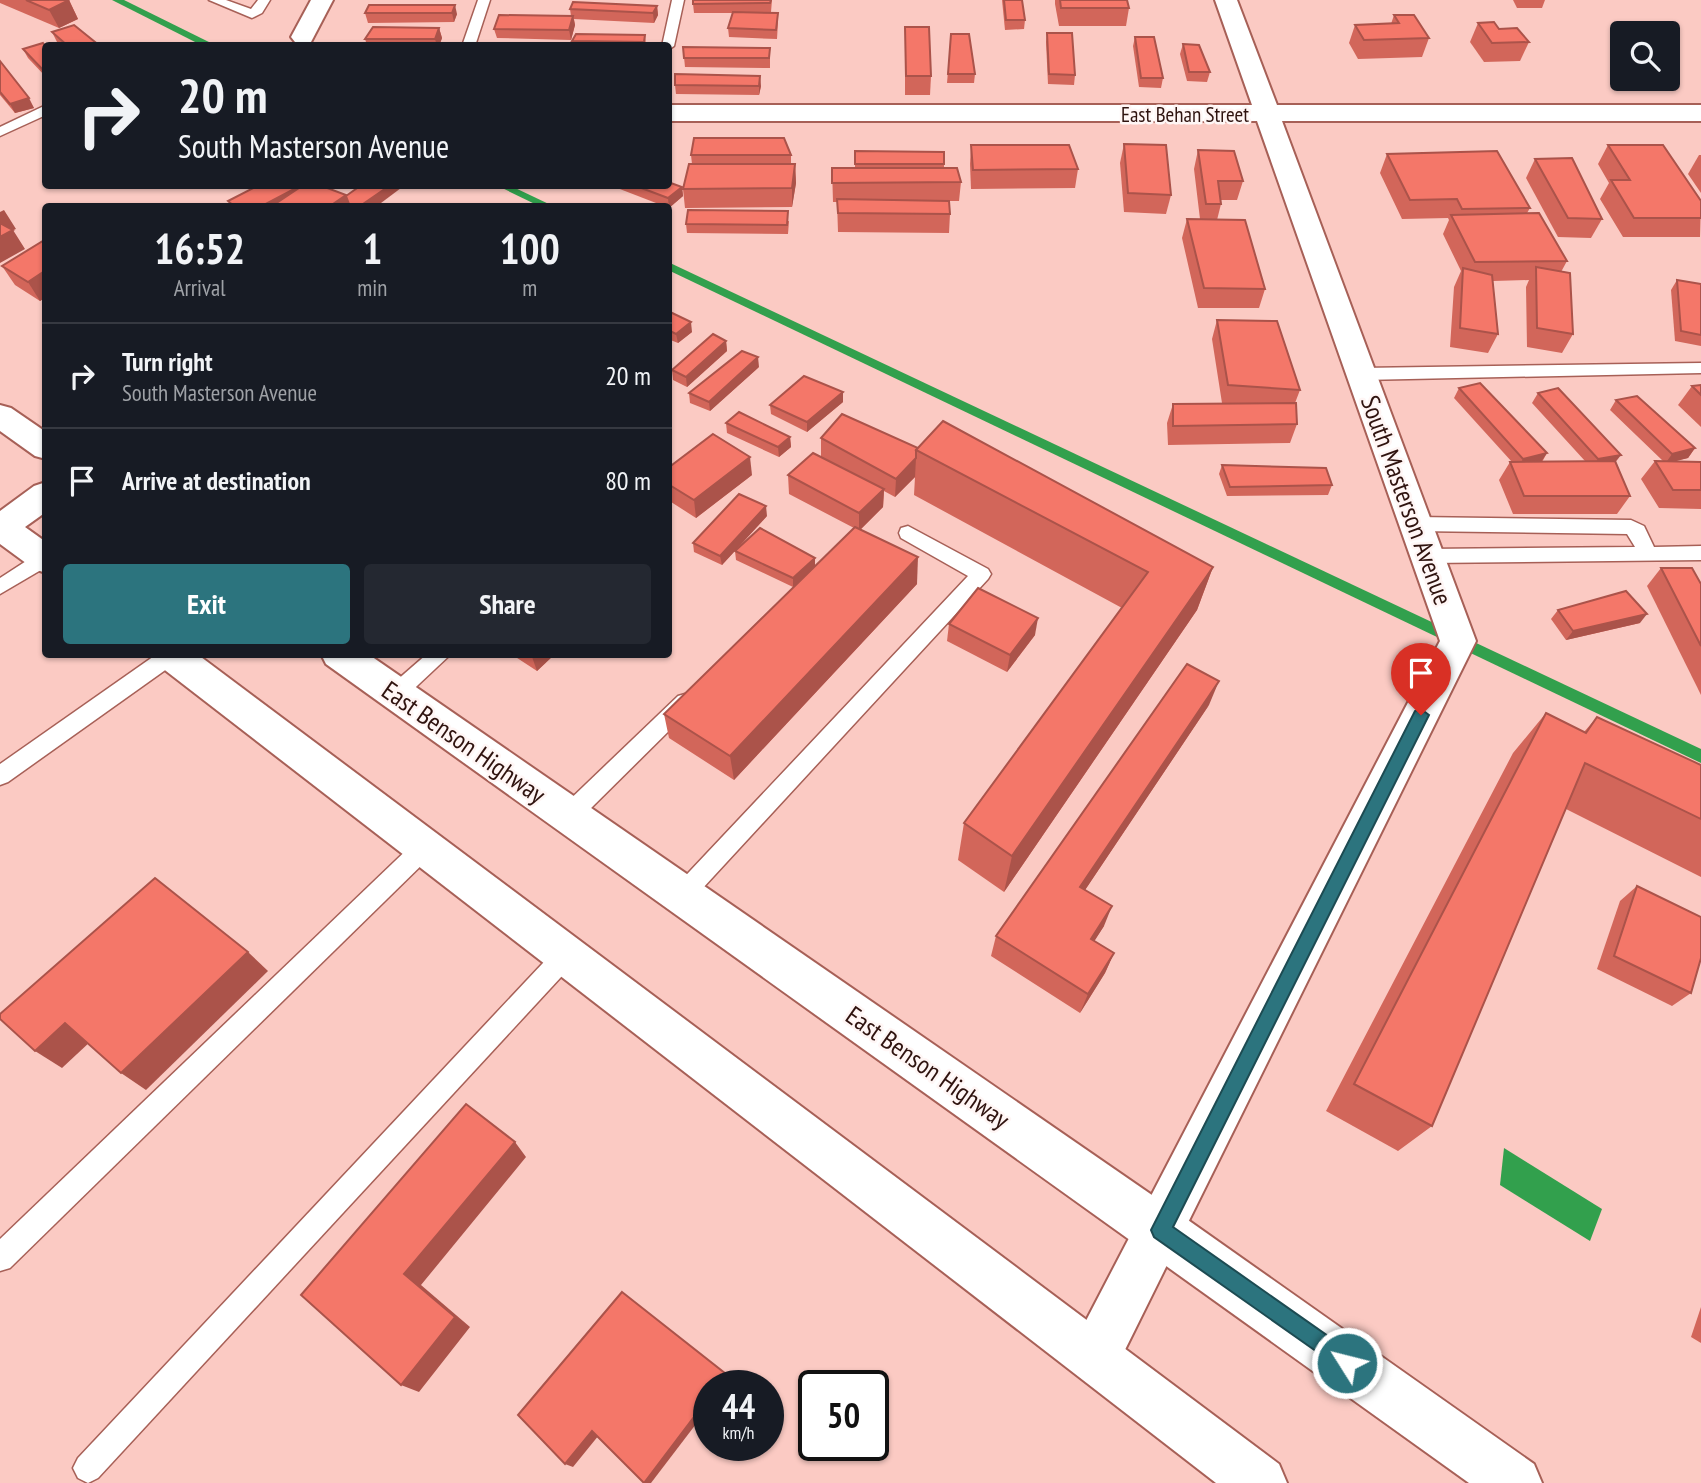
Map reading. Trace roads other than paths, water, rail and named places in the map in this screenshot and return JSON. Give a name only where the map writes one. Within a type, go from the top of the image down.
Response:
[{"type":"street","points":[[303,37],[323,0]]},
{"type":"street","name":"South Masterson Avenue","points":[[1095,1356],[1458,641],[1226,0]]},
{"type":"street","name":"East Behan Street","points":[[672,113],[1701,113]]},
{"type":"street","points":[[0,416],[42,445]]},
{"type":"street","points":[[42,497],[1,526],[42,557]]},
{"type":"street","points":[[174,658],[1260,1483]]},
{"type":"street","name":"East Benson Highway","points":[[345,658],[1161,1230],[1515,1483]]},
{"type":"lane","points":[[215,0],[252,14],[264,0]]},
{"type":"lane","points":[[469,42],[484,0]]},
{"type":"lane","points":[[669,42],[678,0]]},
{"type":"lane","points":[[0,132],[42,111]]},
{"type":"lane","points":[[1362,374],[1701,368]]},
{"type":"lane","points":[[1422,540],[1631,527],[1637,531],[1648,554]]},
{"type":"lane","points":[[682,895],[981,574],[908,533]]},
{"type":"lane","points":[[1422,540],[1648,554],[1701,553]]},
{"type":"lane","points":[[0,587],[42,561]]},
{"type":"lane","points":[[0,776],[166,658]]},
{"type":"lane","points":[[395,694],[436,658]]},
{"type":"lane","points":[[569,815],[698,689]]},
{"type":"lane","points":[[0,1258],[425,847]]},
{"type":"lane","points":[[88,1468],[566,955]]},
{"type":"waterway","points":[[117,0],[204,42]]},
{"type":"waterway","points":[[510,189],[540,203]]},
{"type":"waterway","points":[[672,267],[1701,756]]}]
